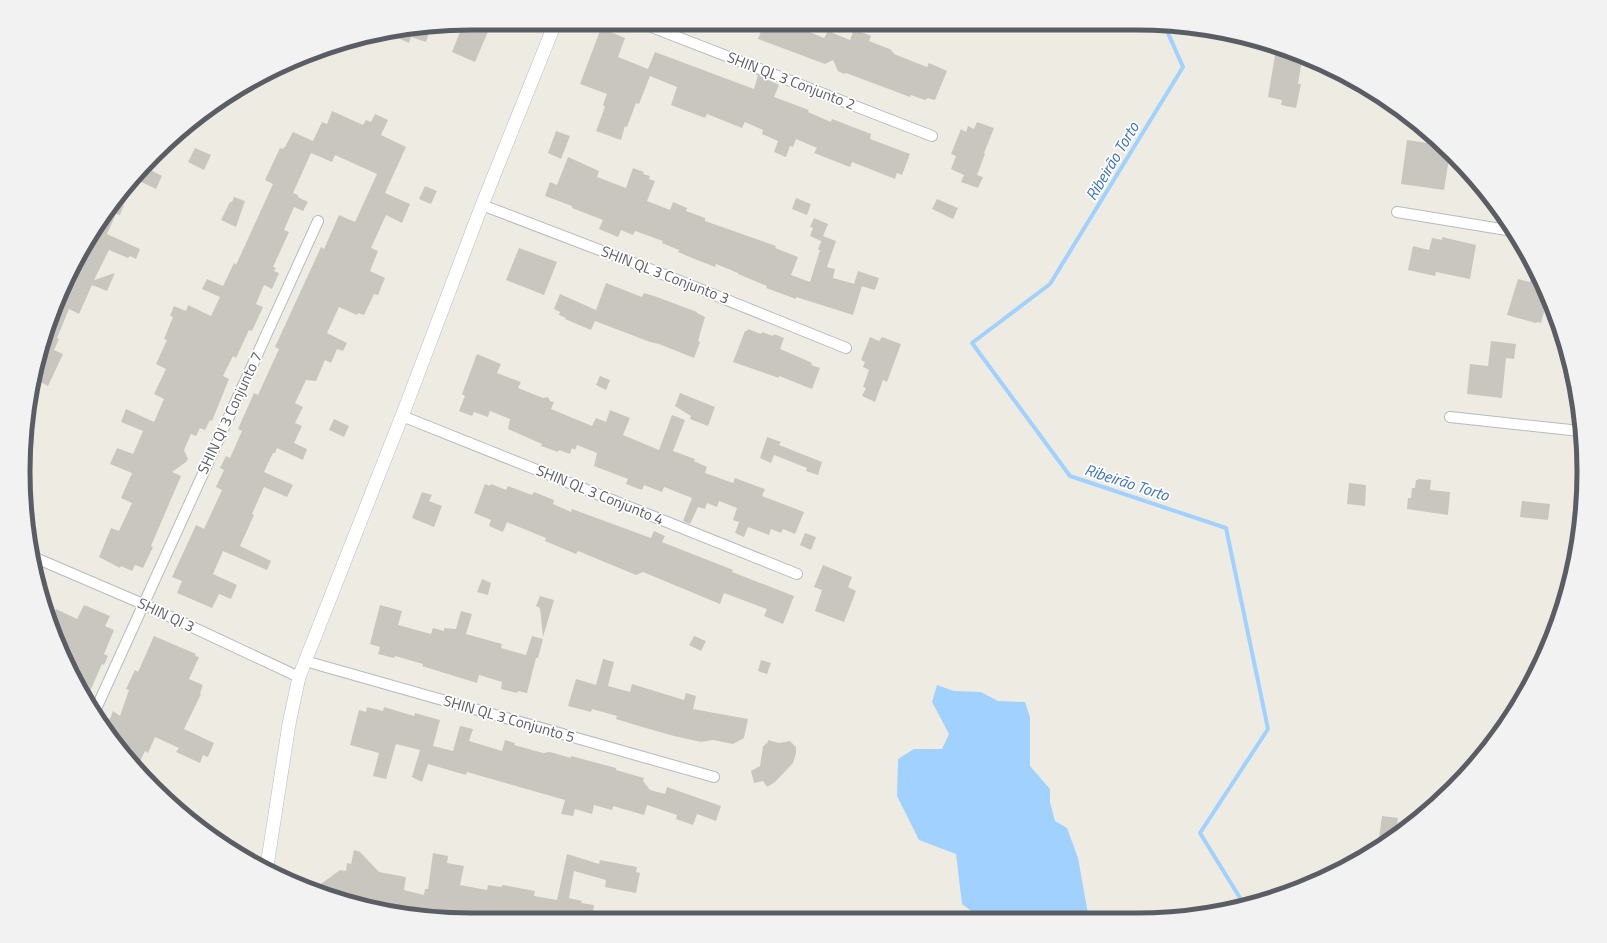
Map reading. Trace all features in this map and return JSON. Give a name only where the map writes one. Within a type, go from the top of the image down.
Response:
[{"type":"street","points":[[267,862],[289,724],[299,677],[402,416],[482,205],[552,30]]},
{"type":"street","name":"SHIN QL 3 Conjunto 2","points":[[659,30],[932,136]]},
{"type":"street","name":"SHIN QL 3 Conjunto 3","points":[[482,205],[670,277],[846,348]]},
{"type":"street","points":[[1397,212],[1505,230]]},
{"type":"street","name":"SHIN QI 3 Conjunto 7","points":[[97,706],[318,221]]},
{"type":"street","name":"SHIN QL 3 Conjunto 4","points":[[402,416],[797,574]]},
{"type":"street","points":[[1450,417],[1575,430]]},
{"type":"street","name":"SHIN QI 3","points":[[38,559],[143,604],[299,677]]},
{"type":"street","name":"SHIN QL 3 Conjunto 5","points":[[305,661],[714,777]]},
{"type":"water","points":[[937,685],[954,691],[981,692],[998,701],[1025,702],[1030,717],[1030,766],[1050,789],[1050,802],[1055,821],[1067,828],[1078,858],[1088,913],[974,913],[962,904],[956,854],[919,840],[897,796],[898,759],[914,749],[942,749],[949,734],[932,702]]},
{"type":"building","points":[[461,30],[489,30],[475,62],[452,52]]},
{"type":"building","points":[[600,30],[606,30],[625,38],[618,57],[648,69],[655,52],[754,89],[758,75],[779,85],[774,97],[809,110],[808,112],[831,122],[832,119],[871,134],[870,139],[910,154],[902,175],[897,173],[895,179],[852,162],[850,167],[814,153],[817,148],[796,139],[793,147],[790,146],[786,157],[774,152],[778,141],[762,134],[763,130],[745,122],[742,128],[707,114],[705,118],[671,105],[677,87],[650,76],[639,104],[636,103],[627,127],[625,126],[621,140],[596,131],[605,107],[603,105],[607,94],[580,84]]},
{"type":"building","points":[[761,30],[805,30],[824,38],[828,31],[850,40],[854,30],[856,30],[871,36],[869,41],[892,50],[891,51],[894,54],[927,67],[929,63],[947,71],[935,100],[928,98],[925,100],[911,95],[910,97],[846,73],[844,74],[838,71],[833,60],[825,64],[758,39]]},
{"type":"building","points":[[429,32],[426,42],[411,37],[409,43],[398,38],[399,36]]},
{"type":"building","points":[[1275,55],[1288,57],[1302,63],[1298,84],[1301,84],[1296,108],[1281,105],[1282,100],[1268,97]]},
{"type":"building","points":[[332,111],[363,125],[366,120],[371,122],[375,114],[388,120],[381,135],[406,147],[385,193],[410,204],[402,223],[386,215],[371,248],[378,251],[370,271],[385,278],[378,295],[374,294],[364,315],[358,313],[357,315],[339,307],[327,333],[347,343],[343,351],[337,349],[331,363],[325,360],[316,381],[306,380],[295,403],[303,407],[295,423],[302,426],[294,443],[307,449],[303,460],[277,448],[264,472],[293,485],[287,497],[264,487],[252,514],[254,515],[240,546],[271,561],[267,570],[223,551],[213,574],[237,585],[231,599],[219,594],[212,608],[177,593],[182,581],[172,577],[196,525],[204,529],[222,490],[216,487],[224,470],[220,468],[226,456],[230,458],[242,431],[238,429],[254,393],[258,395],[279,349],[275,347],[321,247],[324,249],[339,215],[355,222],[377,174],[335,155],[332,162],[311,153],[293,193],[308,202],[303,211],[294,207],[284,230],[289,232],[273,267],[276,268],[274,271],[279,273],[272,289],[264,285],[256,304],[263,307],[252,331],[249,330],[236,358],[233,356],[223,376],[229,379],[212,421],[210,420],[205,430],[200,428],[196,436],[191,434],[184,450],[188,459],[172,472],[181,476],[151,546],[153,547],[143,568],[135,565],[132,571],[121,566],[120,568],[99,557],[111,528],[119,531],[132,503],[121,498],[132,473],[110,464],[117,448],[133,454],[143,431],[121,422],[126,409],[154,422],[164,399],[154,394],[166,369],[156,364],[167,340],[164,339],[173,317],[170,316],[174,306],[186,311],[188,305],[211,316],[220,297],[202,289],[207,279],[223,286],[234,263],[236,265],[273,184],[265,180],[280,148],[283,149],[285,147],[293,132],[313,141],[322,122],[327,124]]},
{"type":"building","points":[[977,122],[994,128],[977,175],[983,177],[978,188],[961,182],[964,175],[951,169],[956,156],[951,154],[961,129],[966,132],[968,126],[974,129]]},
{"type":"building","points":[[556,131],[570,136],[561,159],[548,153]]},
{"type":"building","points":[[1407,140],[1431,144],[1449,160],[1444,190],[1401,184]]},
{"type":"building","points":[[195,148],[211,155],[204,170],[188,162]]},
{"type":"building","points":[[568,157],[599,171],[597,177],[626,188],[633,168],[644,172],[643,174],[650,176],[649,179],[655,181],[647,201],[670,210],[673,202],[687,208],[686,211],[705,218],[705,221],[776,246],[775,248],[798,257],[791,275],[810,282],[823,236],[836,241],[827,267],[835,269],[833,278],[862,286],[853,315],[796,297],[796,299],[766,288],[767,286],[738,273],[716,264],[715,267],[697,260],[678,252],[679,250],[662,243],[663,241],[635,231],[633,235],[621,230],[618,237],[599,229],[603,220],[545,196],[550,182],[557,185]]},
{"type":"building","points":[[150,169],[162,176],[156,189],[139,181]]},
{"type":"building","points":[[425,186],[437,191],[431,204],[419,199]]},
{"type":"building","points":[[234,197],[245,201],[236,227],[221,220]]},
{"type":"building","points":[[796,198],[811,204],[807,215],[792,209]]},
{"type":"building","points":[[937,199],[958,208],[953,219],[932,209]]},
{"type":"building","points":[[123,201],[125,202],[120,215],[116,214],[107,234],[140,249],[136,259],[130,256],[128,258],[109,250],[94,280],[115,273],[107,291],[92,285],[79,314],[69,309],[57,338],[59,339],[54,350],[63,354],[48,386],[39,381],[53,330],[64,303],[76,276],[104,226]]},
{"type":"building","points":[[814,218],[828,224],[821,241],[810,236],[813,228],[810,227]]},
{"type":"building","points":[[1442,237],[1476,245],[1470,279],[1436,272],[1435,276],[1408,270],[1413,246],[1429,250],[1432,238],[1442,240]]},
{"type":"building","points":[[519,248],[557,262],[544,295],[506,280]]},
{"type":"building","points":[[858,271],[879,278],[875,290],[854,284]]},
{"type":"building","points":[[1532,278],[1545,308],[1541,323],[1507,315],[1518,279],[1530,282]]},
{"type":"building","points":[[606,283],[642,297],[644,293],[654,296],[697,312],[705,317],[698,341],[700,342],[694,358],[595,321],[591,330],[565,319],[566,318],[559,315],[560,312],[554,309],[560,294],[596,310]]},
{"type":"building","points":[[748,329],[761,334],[762,332],[773,336],[774,334],[784,338],[780,349],[820,368],[812,389],[779,376],[779,378],[733,362],[745,331]]},
{"type":"building","points":[[870,337],[879,341],[882,337],[901,344],[887,382],[883,380],[875,402],[862,396],[866,388],[863,387],[869,370],[863,367],[865,362],[861,360]]},
{"type":"building","points":[[1491,341],[1516,344],[1514,359],[1506,358],[1502,398],[1467,394],[1470,364],[1488,366]]},
{"type":"building","points":[[477,354],[501,364],[497,373],[521,382],[518,388],[543,398],[548,397],[550,401],[554,402],[551,409],[592,426],[596,418],[606,422],[610,410],[630,418],[623,435],[659,450],[672,415],[685,420],[673,451],[695,459],[694,461],[707,467],[705,473],[733,483],[735,478],[765,489],[762,496],[804,512],[795,534],[783,529],[781,533],[771,529],[769,535],[748,527],[744,537],[735,533],[739,522],[733,520],[737,508],[719,501],[717,507],[707,503],[705,509],[698,507],[690,524],[683,521],[692,498],[664,487],[662,492],[644,485],[642,490],[626,484],[628,479],[594,466],[597,453],[577,445],[575,450],[572,448],[570,454],[559,450],[558,452],[541,446],[542,444],[508,429],[510,419],[490,411],[488,417],[474,412],[472,416],[459,411],[465,396],[462,394]]},
{"type":"building","points":[[600,376],[610,380],[606,390],[596,385]]},
{"type":"building","points":[[680,393],[715,407],[708,426],[690,419],[691,416],[675,406]]},
{"type":"building","points":[[334,419],[349,426],[344,437],[329,430]]},
{"type":"building","points":[[767,437],[781,442],[779,445],[822,462],[818,475],[806,471],[807,468],[774,455],[771,463],[760,458]]},
{"type":"building","points":[[1416,480],[1431,480],[1430,490],[1450,492],[1448,515],[1407,509],[1408,498],[1411,498],[1412,488],[1415,488]]},
{"type":"building","points":[[1349,483],[1366,485],[1365,506],[1347,504]]},
{"type":"building","points":[[485,484],[490,486],[491,484],[506,490],[508,486],[532,495],[534,492],[554,500],[553,504],[571,512],[572,509],[651,538],[654,531],[665,536],[662,542],[733,570],[732,572],[794,596],[783,624],[764,616],[767,609],[724,593],[720,604],[643,572],[636,575],[578,551],[576,554],[545,541],[546,538],[507,522],[503,532],[489,526],[491,520],[474,513]]},
{"type":"building","points":[[422,492],[432,495],[429,501],[442,506],[434,527],[412,518]]},
{"type":"building","points":[[1522,501],[1550,504],[1548,520],[1520,517]]},
{"type":"building","points":[[805,533],[816,537],[811,550],[800,545]]},
{"type":"building","points":[[823,565],[852,577],[848,587],[856,591],[844,622],[815,611],[822,590],[814,587]]},
{"type":"building","points":[[482,579],[491,583],[488,595],[477,592]]},
{"type":"building","points":[[540,596],[554,600],[543,637],[540,608],[536,606]]},
{"type":"building","points":[[84,605],[110,616],[105,626],[114,630],[104,654],[108,656],[104,665],[102,664],[89,693],[76,667],[54,615],[56,609],[77,619]]},
{"type":"building","points":[[380,605],[402,611],[398,625],[431,634],[433,628],[444,631],[444,628],[456,629],[461,611],[472,614],[466,634],[502,644],[501,648],[526,655],[532,636],[543,639],[538,658],[536,658],[527,693],[518,691],[517,693],[501,689],[502,682],[479,675],[477,683],[422,666],[423,664],[395,656],[394,658],[378,654],[380,647],[370,644]]},
{"type":"building","points":[[154,636],[196,654],[195,656],[199,657],[189,679],[203,685],[201,694],[184,729],[214,743],[208,757],[203,755],[200,763],[176,752],[179,748],[155,737],[148,753],[145,751],[140,763],[107,721],[108,718],[110,719],[113,711],[120,716],[129,690],[126,689],[135,670],[138,672]]},
{"type":"building","points":[[694,636],[706,641],[701,651],[689,645]]},
{"type":"building","points":[[603,659],[614,662],[608,686],[630,692],[632,684],[684,700],[686,693],[696,696],[693,709],[748,719],[744,738],[733,744],[713,740],[701,742],[642,727],[616,719],[617,716],[592,709],[591,712],[568,706],[576,679],[596,685]]},
{"type":"building","points":[[761,660],[771,663],[767,674],[758,671]]},
{"type":"building","points":[[367,707],[383,711],[384,707],[414,716],[415,713],[440,720],[433,746],[453,751],[460,726],[473,729],[469,741],[502,751],[505,740],[515,743],[514,745],[543,753],[550,752],[571,758],[571,756],[616,768],[616,770],[644,778],[643,781],[650,790],[665,794],[667,787],[721,806],[716,821],[697,814],[693,825],[676,819],[677,815],[647,805],[644,815],[613,806],[612,810],[594,805],[592,814],[575,809],[573,816],[561,814],[565,800],[467,772],[466,775],[428,764],[422,782],[412,777],[420,750],[396,744],[386,779],[373,776],[379,753],[350,745],[359,710],[366,712]]},
{"type":"building","points":[[768,740],[779,743],[790,741],[796,747],[796,753],[793,763],[775,782],[767,787],[763,781],[754,783],[751,771],[760,766],[763,747],[766,743],[767,744]]},
{"type":"building","points":[[1382,816],[1398,818],[1397,827],[1382,839],[1379,838]]},
{"type":"building","points":[[354,850],[360,852],[379,872],[406,877],[404,890],[424,895],[425,889],[428,889],[433,853],[448,856],[447,863],[464,866],[460,885],[487,890],[488,885],[501,887],[503,885],[535,891],[534,896],[557,900],[567,854],[599,864],[600,860],[637,867],[636,872],[640,873],[636,893],[605,887],[606,880],[574,871],[569,898],[582,901],[581,903],[594,905],[593,913],[472,913],[443,912],[385,905],[323,887],[321,884],[340,870],[346,871],[347,863],[351,864]]},
{"type":"waterway","name":"Ribeirão Torto","points":[[1167,31],[1183,67],[1050,284],[972,343],[1070,476],[1226,528],[1268,729],[1200,833],[1241,900]]}]
